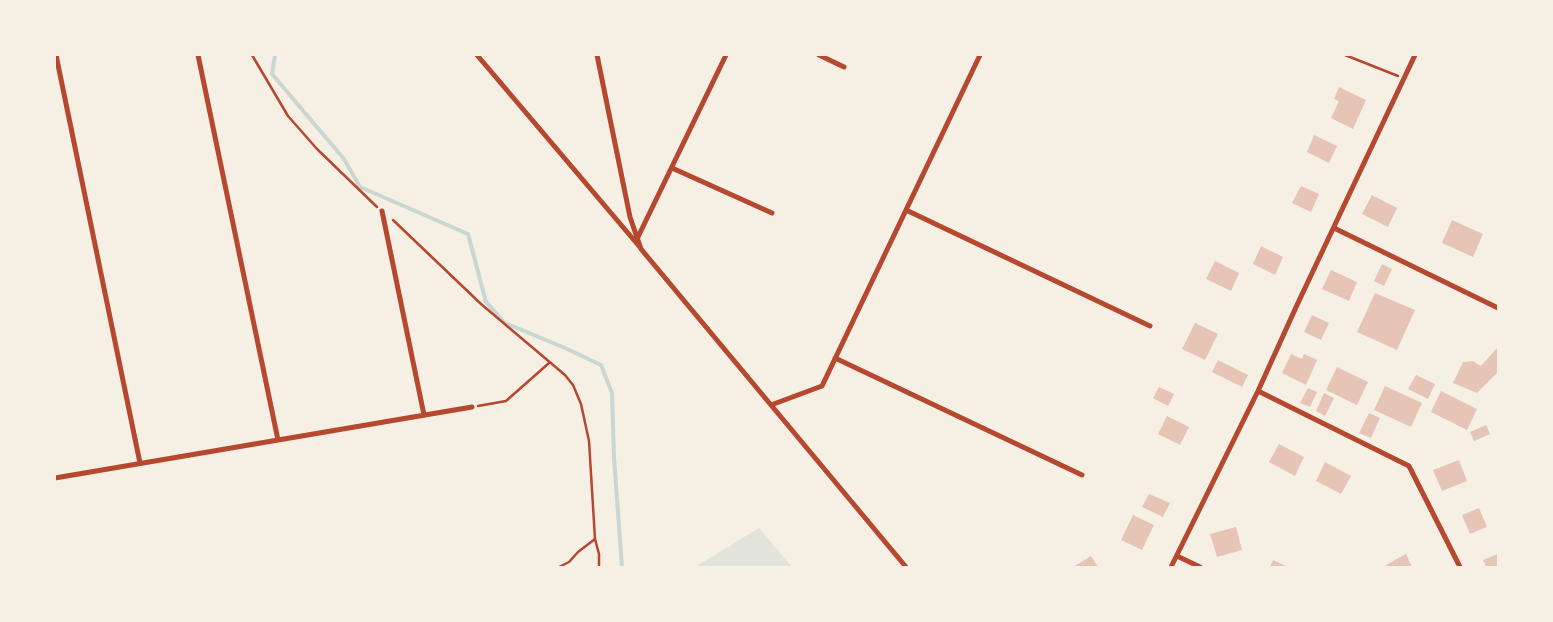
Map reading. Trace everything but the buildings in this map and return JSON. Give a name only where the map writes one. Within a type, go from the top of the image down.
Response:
[{"type":"street","points":[[56,55],[140,463]]},
{"type":"street","points":[[198,55],[278,440]]},
{"type":"street","points":[[477,55],[906,567]]},
{"type":"street","points":[[597,55],[630,217],[640,249]]},
{"type":"street","points":[[637,239],[726,55]]},
{"type":"street","points":[[819,55],[844,67]]},
{"type":"street","points":[[770,405],[822,386],[980,55]]},
{"type":"street","points":[[1171,567],[1258,391],[1416,55]]},
{"type":"street","points":[[672,168],[772,213]]},
{"type":"street","points":[[906,210],[1150,326]]},
{"type":"street","points":[[382,211],[424,415]]},
{"type":"street","points":[[1334,228],[1498,308]]},
{"type":"street","points":[[835,358],[1082,475]]},
{"type":"street","points":[[1258,391],[1409,466],[1460,567]]},
{"type":"street","points":[[55,478],[472,407]]},
{"type":"street","points":[[1177,556],[1200,567]]},
{"type":"path","points":[[252,55],[288,116],[317,149],[481,304],[565,375],[573,385],[581,404],[589,441],[595,539],[599,554],[599,567]]},
{"type":"path","points":[[1346,55],[1404,79]]},
{"type":"path","points":[[472,407],[506,401],[550,363]]},
{"type":"path","points":[[559,567],[569,562],[578,552],[595,539]]},
{"type":"shaded area","points":[[759,528],[792,567],[695,567]]},
{"type":"waterway","points":[[275,55],[272,74],[344,159],[360,187],[468,234],[486,302],[505,323],[601,365],[612,393],[614,458],[622,567]]}]
